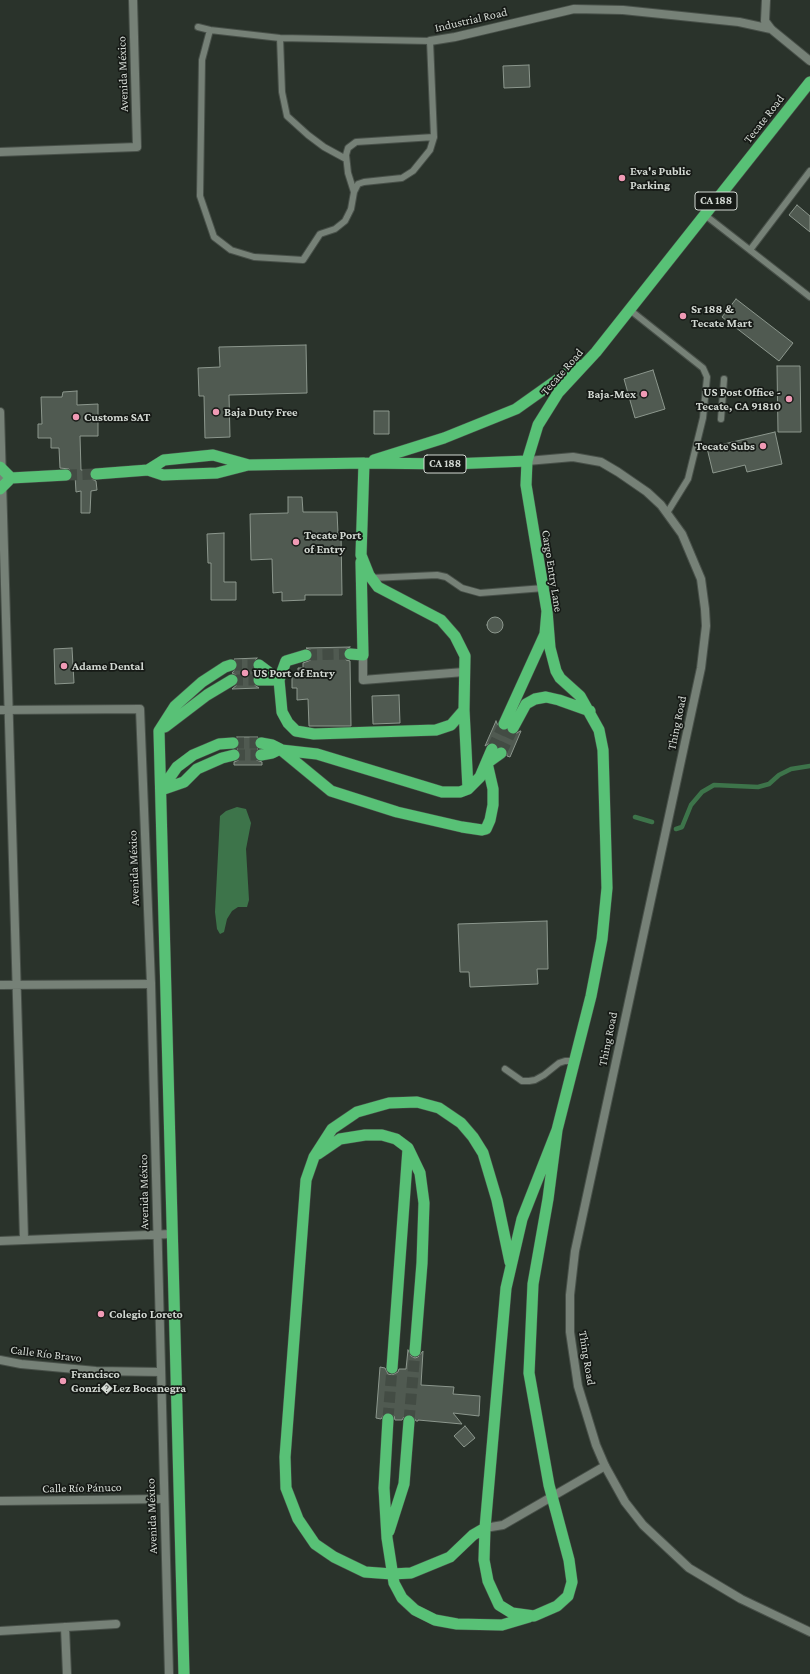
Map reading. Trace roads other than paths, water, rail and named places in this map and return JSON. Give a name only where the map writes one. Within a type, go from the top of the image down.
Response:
[{"type":"highway","name":"Tecate Road","points":[[527,461],[538,426],[558,393],[596,352],[810,82]]},
{"type":"highway","name":"CA 188","points":[[364,463],[444,438],[516,409],[596,352]]},
{"type":"highway","points":[[148,470],[164,460],[213,455],[249,465]]},
{"type":"highway","name":"CA 188","points":[[249,465],[364,463],[451,464],[527,461]]},
{"type":"highway","name":"Cargo Entry Lane","points":[[527,461],[526,486],[538,566],[544,588],[547,611],[545,634],[508,726],[526,704],[535,699],[546,697],[559,700],[590,712]]},
{"type":"highway","points":[[350,654],[362,655],[361,555],[364,463]]},
{"type":"highway","points":[[96,474],[148,470],[163,475],[217,473],[249,465]]},
{"type":"highway","points":[[0,467],[11,478]]},
{"type":"highway","points":[[1,489],[11,478],[66,475]]},
{"type":"highway","points":[[361,555],[371,578],[378,587],[441,620],[455,636],[465,656],[464,710],[468,789]]},
{"type":"highway","points":[[388,1419],[384,1488],[387,1538],[394,1583],[402,1598],[415,1610],[435,1620],[457,1624],[502,1625],[534,1616],[557,1606],[568,1596],[572,1582],[569,1560],[552,1495],[529,1373],[533,1284],[548,1199],[557,1130],[590,996],[602,939],[607,888],[603,750],[599,730],[580,696],[560,678],[556,671],[550,648],[547,611]]},
{"type":"highway","points":[[306,655],[286,661],[279,680],[282,712],[288,723],[296,731],[314,734],[436,730],[451,725],[464,710]]},
{"type":"highway","points":[[184,1674],[159,731],[175,706],[202,682],[225,667],[231,665]]},
{"type":"highway","points":[[259,665],[279,680]]},
{"type":"highway","points":[[159,731],[208,695],[232,680]]},
{"type":"highway","points":[[259,680],[279,680]]},
{"type":"highway","points":[[161,790],[177,767],[193,755],[219,744],[234,743]]},
{"type":"highway","points":[[261,743],[272,745],[280,750],[331,791],[397,812],[462,827],[482,830],[486,829],[490,820],[493,805],[493,789],[486,764]]},
{"type":"highway","points":[[262,755],[280,750],[317,754],[442,792],[460,792],[468,789],[480,777],[486,764],[497,751]]},
{"type":"highway","points":[[161,790],[184,782],[197,769],[222,758],[234,755]]},
{"type":"highway","points":[[485,1528],[472,1535],[450,1557],[411,1573],[392,1574],[365,1572],[334,1557],[315,1544],[298,1519],[286,1488],[285,1457],[306,1180],[314,1157],[332,1129],[357,1112],[389,1103],[417,1102],[439,1108],[461,1123],[473,1136],[483,1153],[497,1200],[511,1266]]},
{"type":"highway","points":[[534,1616],[512,1613],[499,1605],[488,1581],[484,1560],[485,1528],[506,1288],[522,1219],[557,1130]]},
{"type":"highway","points":[[314,1157],[340,1139],[365,1135],[382,1135],[396,1139],[408,1148],[420,1173],[424,1203],[422,1264],[415,1351]]},
{"type":"highway","points":[[392,1368],[408,1148]]},
{"type":"highway","points":[[387,1538],[404,1484],[409,1421]]},
{"type":"street","name":"Avenida México","points":[[0,152],[137,147],[132,0]]},
{"type":"street","points":[[766,0],[765,21],[771,29],[810,61]]},
{"type":"street","name":"Industrial Road","points":[[430,41],[455,38],[574,9],[623,10],[739,22],[771,29]]},
{"type":"street","points":[[0,412],[4,710],[18,985],[24,1239]]},
{"type":"street","name":"Thing Road","points":[[527,461],[573,457],[601,462],[647,492],[667,513],[682,534],[701,579],[706,626],[703,650],[683,755],[638,956],[575,1251],[570,1295],[570,1332],[578,1386],[596,1445],[605,1466],[625,1502],[643,1525],[689,1568],[741,1598],[810,1632]]},
{"type":"street","points":[[362,655],[363,680],[464,672]]},
{"type":"street","name":"Avenida México","points":[[4,710],[140,709],[151,984],[169,1674]]},
{"type":"street","points":[[0,985],[151,984]]},
{"type":"street","points":[[0,1241],[172,1234]]},
{"type":"street","name":"Calle Río Bravo","points":[[0,1360],[21,1364],[89,1371],[161,1372]]},
{"type":"street","points":[[485,1528],[502,1525],[605,1466]]},
{"type":"street","name":"Calle Río Pánuco","points":[[0,1501],[164,1499]]},
{"type":"street","points":[[0,1631],[116,1624]]},
{"type":"street","points":[[65,1627],[67,1674]]},
{"type":"lane","name":"Industrial Road","points":[[198,27],[210,30],[280,38],[430,41]]},
{"type":"lane","points":[[210,30],[202,60],[200,196],[214,237],[231,250],[254,257],[303,260],[320,234],[335,229],[345,221],[351,209],[354,192],[358,184],[402,178],[413,171],[430,150],[434,136],[430,41]]},
{"type":"lane","points":[[280,38],[282,92],[287,116],[324,147],[346,159]]},
{"type":"lane","points":[[354,192],[348,173],[346,159],[348,148],[356,142],[434,136]]},
{"type":"lane","points":[[750,250],[810,171]]},
{"type":"lane","points":[[705,215],[810,297]]},
{"type":"lane","points":[[630,310],[703,368],[707,377],[703,418],[688,479],[667,513]]},
{"type":"lane","points":[[722,419],[724,379]]},
{"type":"lane","points":[[371,578],[437,575],[446,577],[462,588],[480,593],[544,588]]},
{"type":"lane","points":[[505,1069],[515,1077],[529,1081],[535,1080],[544,1075],[559,1063],[574,1061]]},
{"type":"waterway","points":[[676,829],[682,827],[691,805],[702,792],[714,785],[758,787],[769,784],[779,775],[791,769],[810,766]]},
{"type":"waterway","points":[[635,817],[652,822]]},
{"type":"tunnel","points":[[66,475],[96,474]]},
{"type":"tunnel","points":[[306,655],[350,654]]},
{"type":"tunnel","points":[[231,665],[259,665]]},
{"type":"tunnel","points":[[232,680],[259,680]]},
{"type":"tunnel","points":[[492,749],[504,724]]},
{"type":"tunnel","points":[[501,753],[513,728]]},
{"type":"tunnel","points":[[233,743],[261,743]]},
{"type":"tunnel","points":[[234,755],[261,755]]},
{"type":"tunnel","points":[[409,1421],[415,1351]]},
{"type":"tunnel","points":[[388,1419],[392,1368]]},
{"type":"place","name":"Eva's Public Parking","points":[[622,178]]},
{"type":"place","name":"Sr 188 & Tecate Mart","points":[[683,316]]},
{"type":"place","name":"Baja-Mex","points":[[644,394]]},
{"type":"place","name":"US Post Office - Tecate, CA 91810","points":[[789,399]]},
{"type":"place","name":"Baja Duty Free","points":[[216,412]]},
{"type":"place","name":"Customs SAT","points":[[76,417]]},
{"type":"place","name":"Tecate Subs","points":[[763,446]]},
{"type":"place","name":"Tecate Port of Entry","points":[[296,542]]},
{"type":"place","name":"Adame Dental","points":[[64,666]]},
{"type":"place","name":"US Port of Entry","points":[[245,673]]},
{"type":"place","name":"Colegio Loreto","points":[[101,1314]]},
{"type":"place","name":"Francisco Gonzi�Lez Bocanegra","points":[[63,1381]]}]
